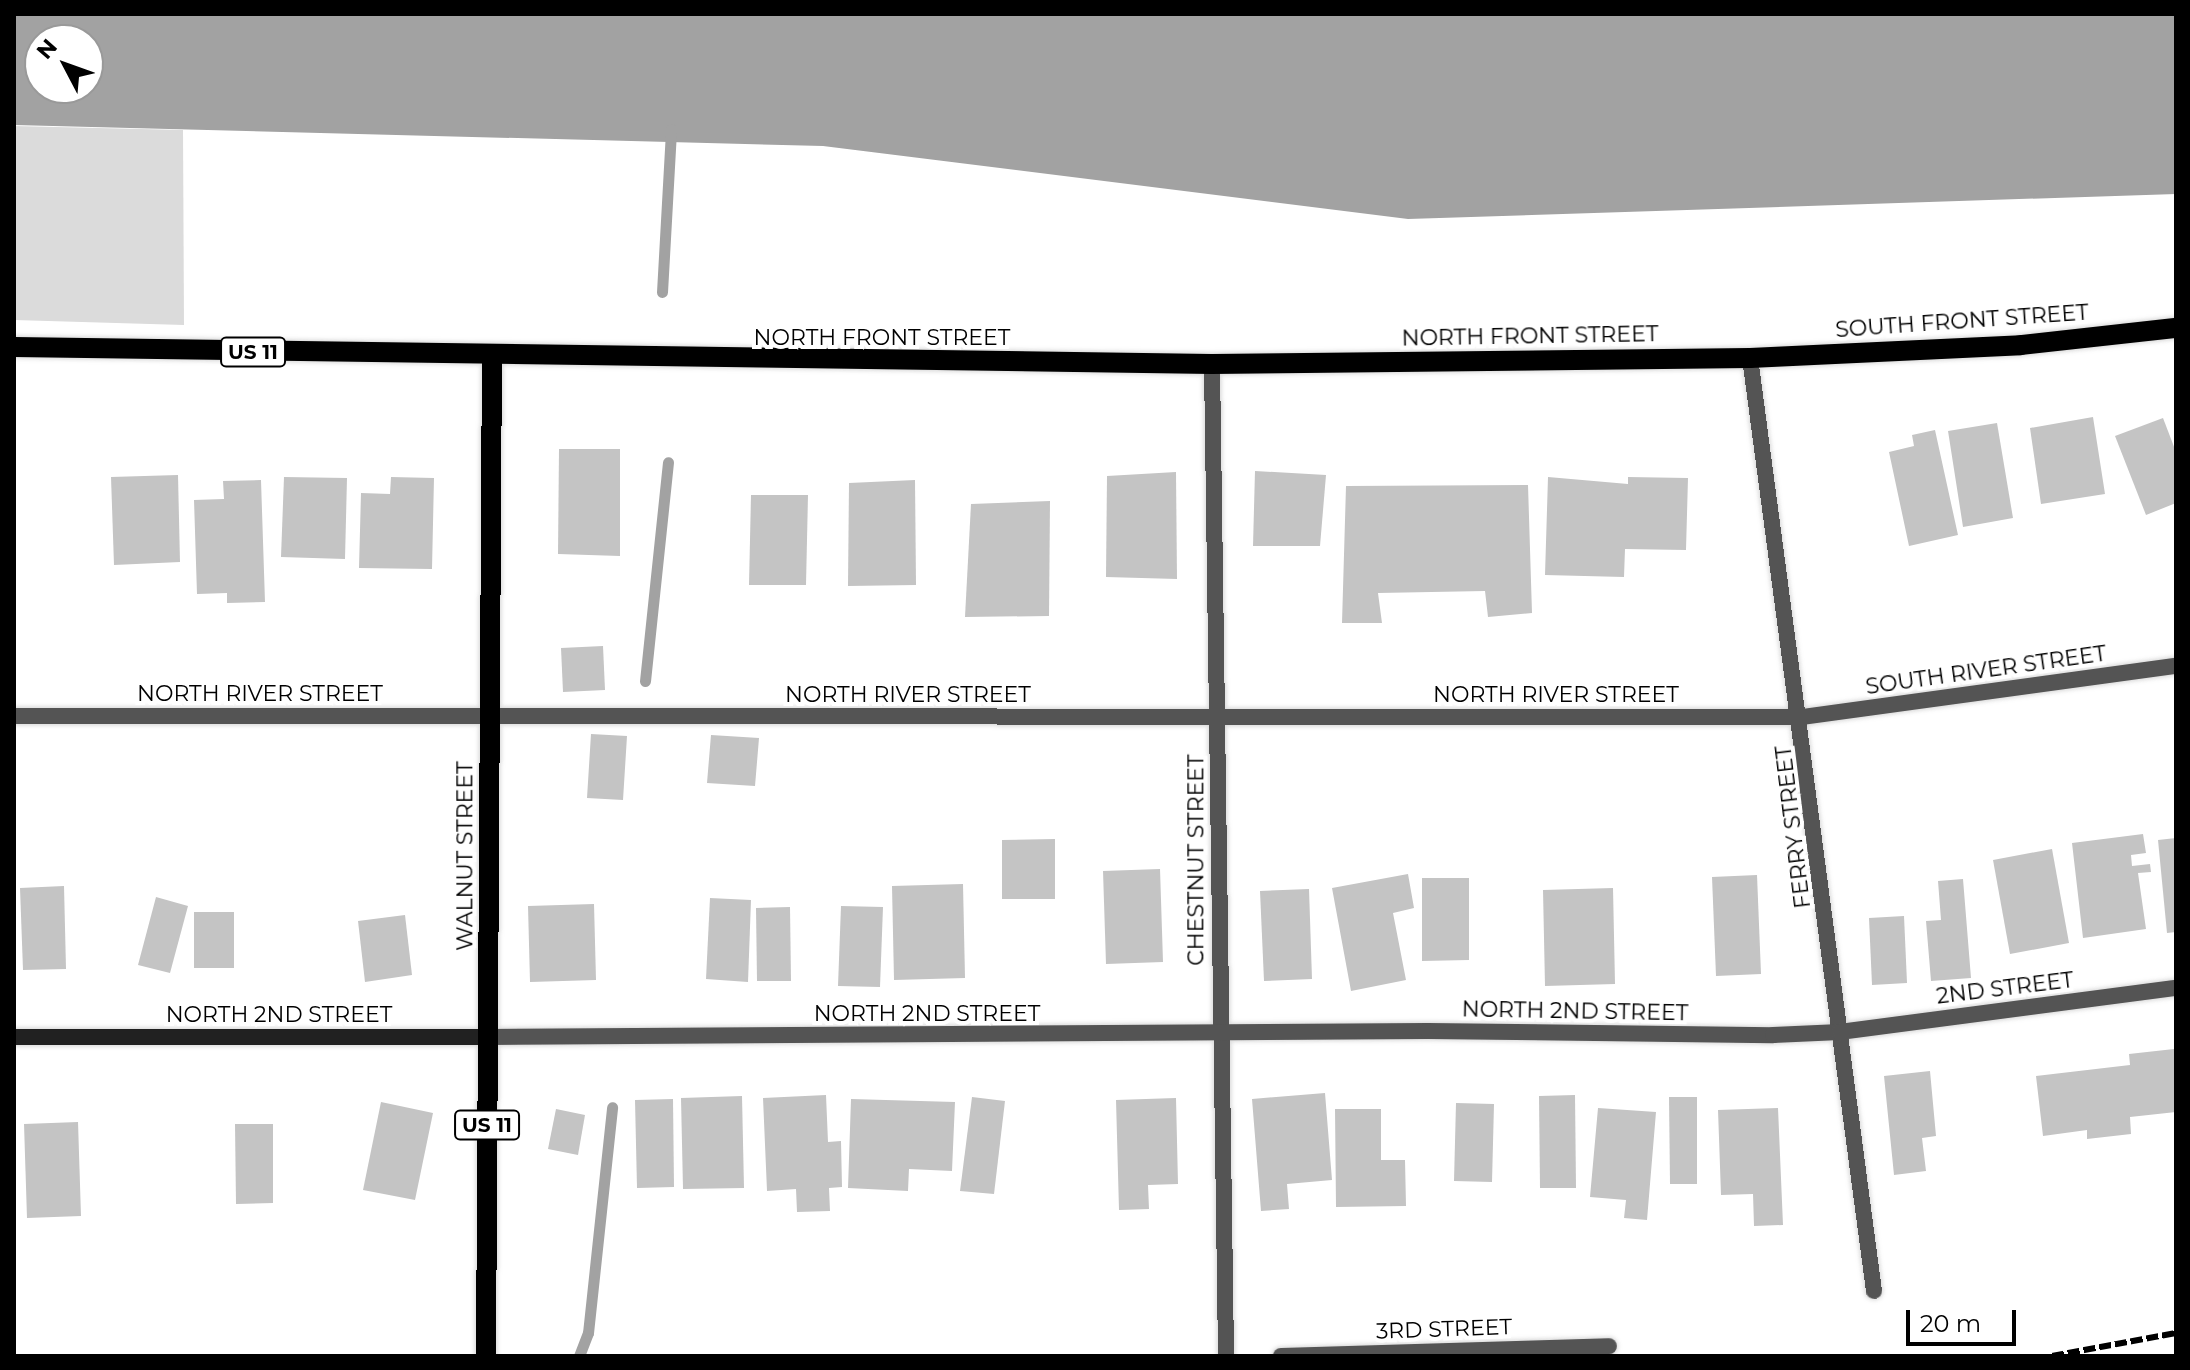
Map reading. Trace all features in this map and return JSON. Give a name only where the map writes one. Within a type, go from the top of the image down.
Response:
[{"type":"main road","name":"SOUTH FRONT STREET","points":[[1750,358],[2021,345],[2176,328]]},
{"type":"main road","name":"NORTH FRONT STREET","points":[[14,347],[1212,364],[1750,358]]},
{"type":"main road","name":"WALNUT STREET","points":[[486,1356],[492,356]]},
{"type":"street","name":"FERRY STREET","points":[[1750,358],[1802,717],[1874,1291]]},
{"type":"street","name":"CHESTNUT STREET","points":[[1212,364],[1219,1036],[1226,1356]]},
{"type":"street","name":"SOUTH RIVER STREET","points":[[1802,717],[2176,666]]},
{"type":"street","name":"NORTH RIVER STREET","points":[[14,716],[1802,717]]},
{"type":"street","name":"2ND STREET","points":[[1840,1032],[2176,988]]},
{"type":"street","name":"NORTH 2ND STREET","points":[[14,1037],[1840,1032]]},
{"type":"street","name":"3RD STREET","points":[[1281,1356],[1609,1346]]},
{"type":"shaded area","points":[[14,14],[2176,14],[2176,194],[1408,219],[823,146],[14,125]]},
{"type":"shaded area","points":[[14,126],[183,130],[184,325],[14,320]]},
{"type":"building","points":[[2093,417],[2105,494],[2041,504],[2030,428]]},
{"type":"building","points":[[2163,418],[2176,452],[2176,503],[2146,515],[2115,436]]},
{"type":"building","points":[[1997,423],[2013,518],[1963,527],[1948,431]]},
{"type":"building","points":[[1935,430],[1958,535],[1909,546],[1889,452],[1914,446],[1912,435]]},
{"type":"building","points":[[559,449],[620,449],[620,556],[558,554]]},
{"type":"building","points":[[1255,471],[1326,475],[1320,546],[1253,546]]},
{"type":"building","points":[[1176,472],[1177,579],[1106,577],[1107,476]]},
{"type":"building","points":[[178,475],[180,562],[114,565],[111,477]]},
{"type":"building","points":[[284,477],[347,478],[345,559],[281,557]]},
{"type":"building","points":[[391,477],[434,478],[432,569],[359,568],[361,493],[390,494]]},
{"type":"building","points":[[1548,477],[1628,484],[1628,477],[1688,478],[1686,550],[1625,549],[1624,577],[1545,575]]},
{"type":"building","points":[[261,480],[265,602],[227,603],[227,593],[197,594],[194,500],[224,499],[223,481]]},
{"type":"building","points":[[915,480],[916,585],[848,586],[849,483]]},
{"type":"building","points":[[1528,485],[1532,613],[1488,617],[1485,591],[1378,593],[1382,623],[1342,623],[1346,486]]},
{"type":"building","points":[[751,495],[808,495],[806,585],[749,585]]},
{"type":"building","points":[[1050,501],[1049,616],[965,617],[971,504]]},
{"type":"building","points":[[603,646],[605,690],[563,692],[561,648]]},
{"type":"building","points":[[591,734],[627,736],[623,800],[587,798]]},
{"type":"building","points":[[711,735],[759,738],[755,786],[707,783]]},
{"type":"building","points":[[2143,834],[2146,853],[2131,855],[2132,866],[2150,864],[2151,872],[2138,873],[2146,929],[2083,938],[2072,843]]},
{"type":"building","points":[[2176,838],[2176,932],[2167,933],[2158,840]]},
{"type":"building","points":[[1055,839],[1055,899],[1002,899],[1002,840]]},
{"type":"building","points":[[2052,849],[2069,943],[2010,954],[1993,860]]},
{"type":"building","points":[[1160,869],[1163,962],[1106,964],[1103,871]]},
{"type":"building","points":[[1408,874],[1414,908],[1393,913],[1406,980],[1351,991],[1332,888]]},
{"type":"building","points":[[1757,875],[1761,974],[1716,976],[1712,877]]},
{"type":"building","points":[[1422,878],[1469,878],[1469,960],[1422,961]]},
{"type":"building","points":[[1963,879],[1971,978],[1931,981],[1926,921],[1941,920],[1938,881]]},
{"type":"building","points":[[963,884],[965,978],[894,980],[892,886]]},
{"type":"building","points":[[64,886],[66,969],[23,970],[20,888]]},
{"type":"building","points":[[1613,888],[1615,984],[1545,986],[1543,890]]},
{"type":"building","points":[[1309,889],[1312,979],[1264,981],[1260,891]]},
{"type":"building","points":[[156,897],[188,906],[170,973],[138,965]]},
{"type":"building","points":[[710,898],[751,900],[748,982],[706,979]]},
{"type":"building","points":[[594,904],[596,980],[530,982],[528,906]]},
{"type":"building","points":[[841,906],[883,907],[880,987],[838,986]]},
{"type":"building","points":[[790,907],[791,981],[757,981],[756,908]]},
{"type":"building","points":[[194,912],[234,912],[234,968],[194,968]]},
{"type":"building","points":[[405,915],[412,975],[365,982],[358,921]]},
{"type":"building","points":[[1904,916],[1907,983],[1872,985],[1869,918]]},
{"type":"building","points":[[2174,1049],[2176,1112],[2130,1117],[2131,1134],[2087,1139],[2087,1130],[2043,1136],[2036,1076],[2130,1065],[2129,1054]]},
{"type":"building","points":[[1930,1071],[1936,1136],[1922,1138],[1926,1171],[1894,1175],[1884,1076]]},
{"type":"building","points":[[1325,1093],[1332,1180],[1287,1184],[1289,1209],[1261,1211],[1252,1099]]},
{"type":"building","points":[[826,1095],[828,1142],[841,1141],[842,1187],[829,1188],[830,1211],[797,1212],[796,1189],[767,1191],[763,1098]]},
{"type":"building","points":[[1575,1095],[1576,1188],[1540,1188],[1539,1096]]},
{"type":"building","points":[[742,1096],[744,1188],[683,1189],[681,1098]]},
{"type":"building","points":[[972,1097],[1005,1101],[994,1194],[960,1191]]},
{"type":"building","points":[[1669,1097],[1697,1097],[1697,1184],[1670,1184]]},
{"type":"building","points":[[1176,1098],[1178,1184],[1148,1185],[1149,1209],[1119,1210],[1116,1100]]},
{"type":"building","points":[[673,1099],[674,1187],[637,1188],[635,1100]]},
{"type":"building","points":[[851,1099],[955,1102],[952,1171],[909,1169],[908,1191],[848,1188]]},
{"type":"building","points":[[381,1102],[433,1113],[415,1200],[363,1190]]},
{"type":"building","points":[[1456,1103],[1494,1104],[1492,1182],[1454,1181]]},
{"type":"building","points":[[1598,1108],[1656,1112],[1647,1220],[1624,1218],[1626,1200],[1590,1197]]},
{"type":"building","points":[[1778,1108],[1783,1225],[1754,1226],[1753,1194],[1721,1195],[1718,1110]]},
{"type":"building","points":[[556,1109],[585,1115],[578,1155],[548,1149]]},
{"type":"building","points":[[1335,1109],[1381,1109],[1381,1160],[1405,1160],[1406,1206],[1336,1207]]},
{"type":"building","points":[[78,1122],[81,1216],[27,1218],[24,1124]]},
{"type":"building","points":[[235,1124],[273,1124],[273,1203],[236,1204]]},
{"type":"waterway","points":[[662,292],[671,129]]},
{"type":"waterway","points":[[645,681],[668,462]]},
{"type":"waterway","points":[[579,1356],[588,1333],[612,1107]]},
{"type":"railway","points":[[2052,1356],[2176,1333]]}]
